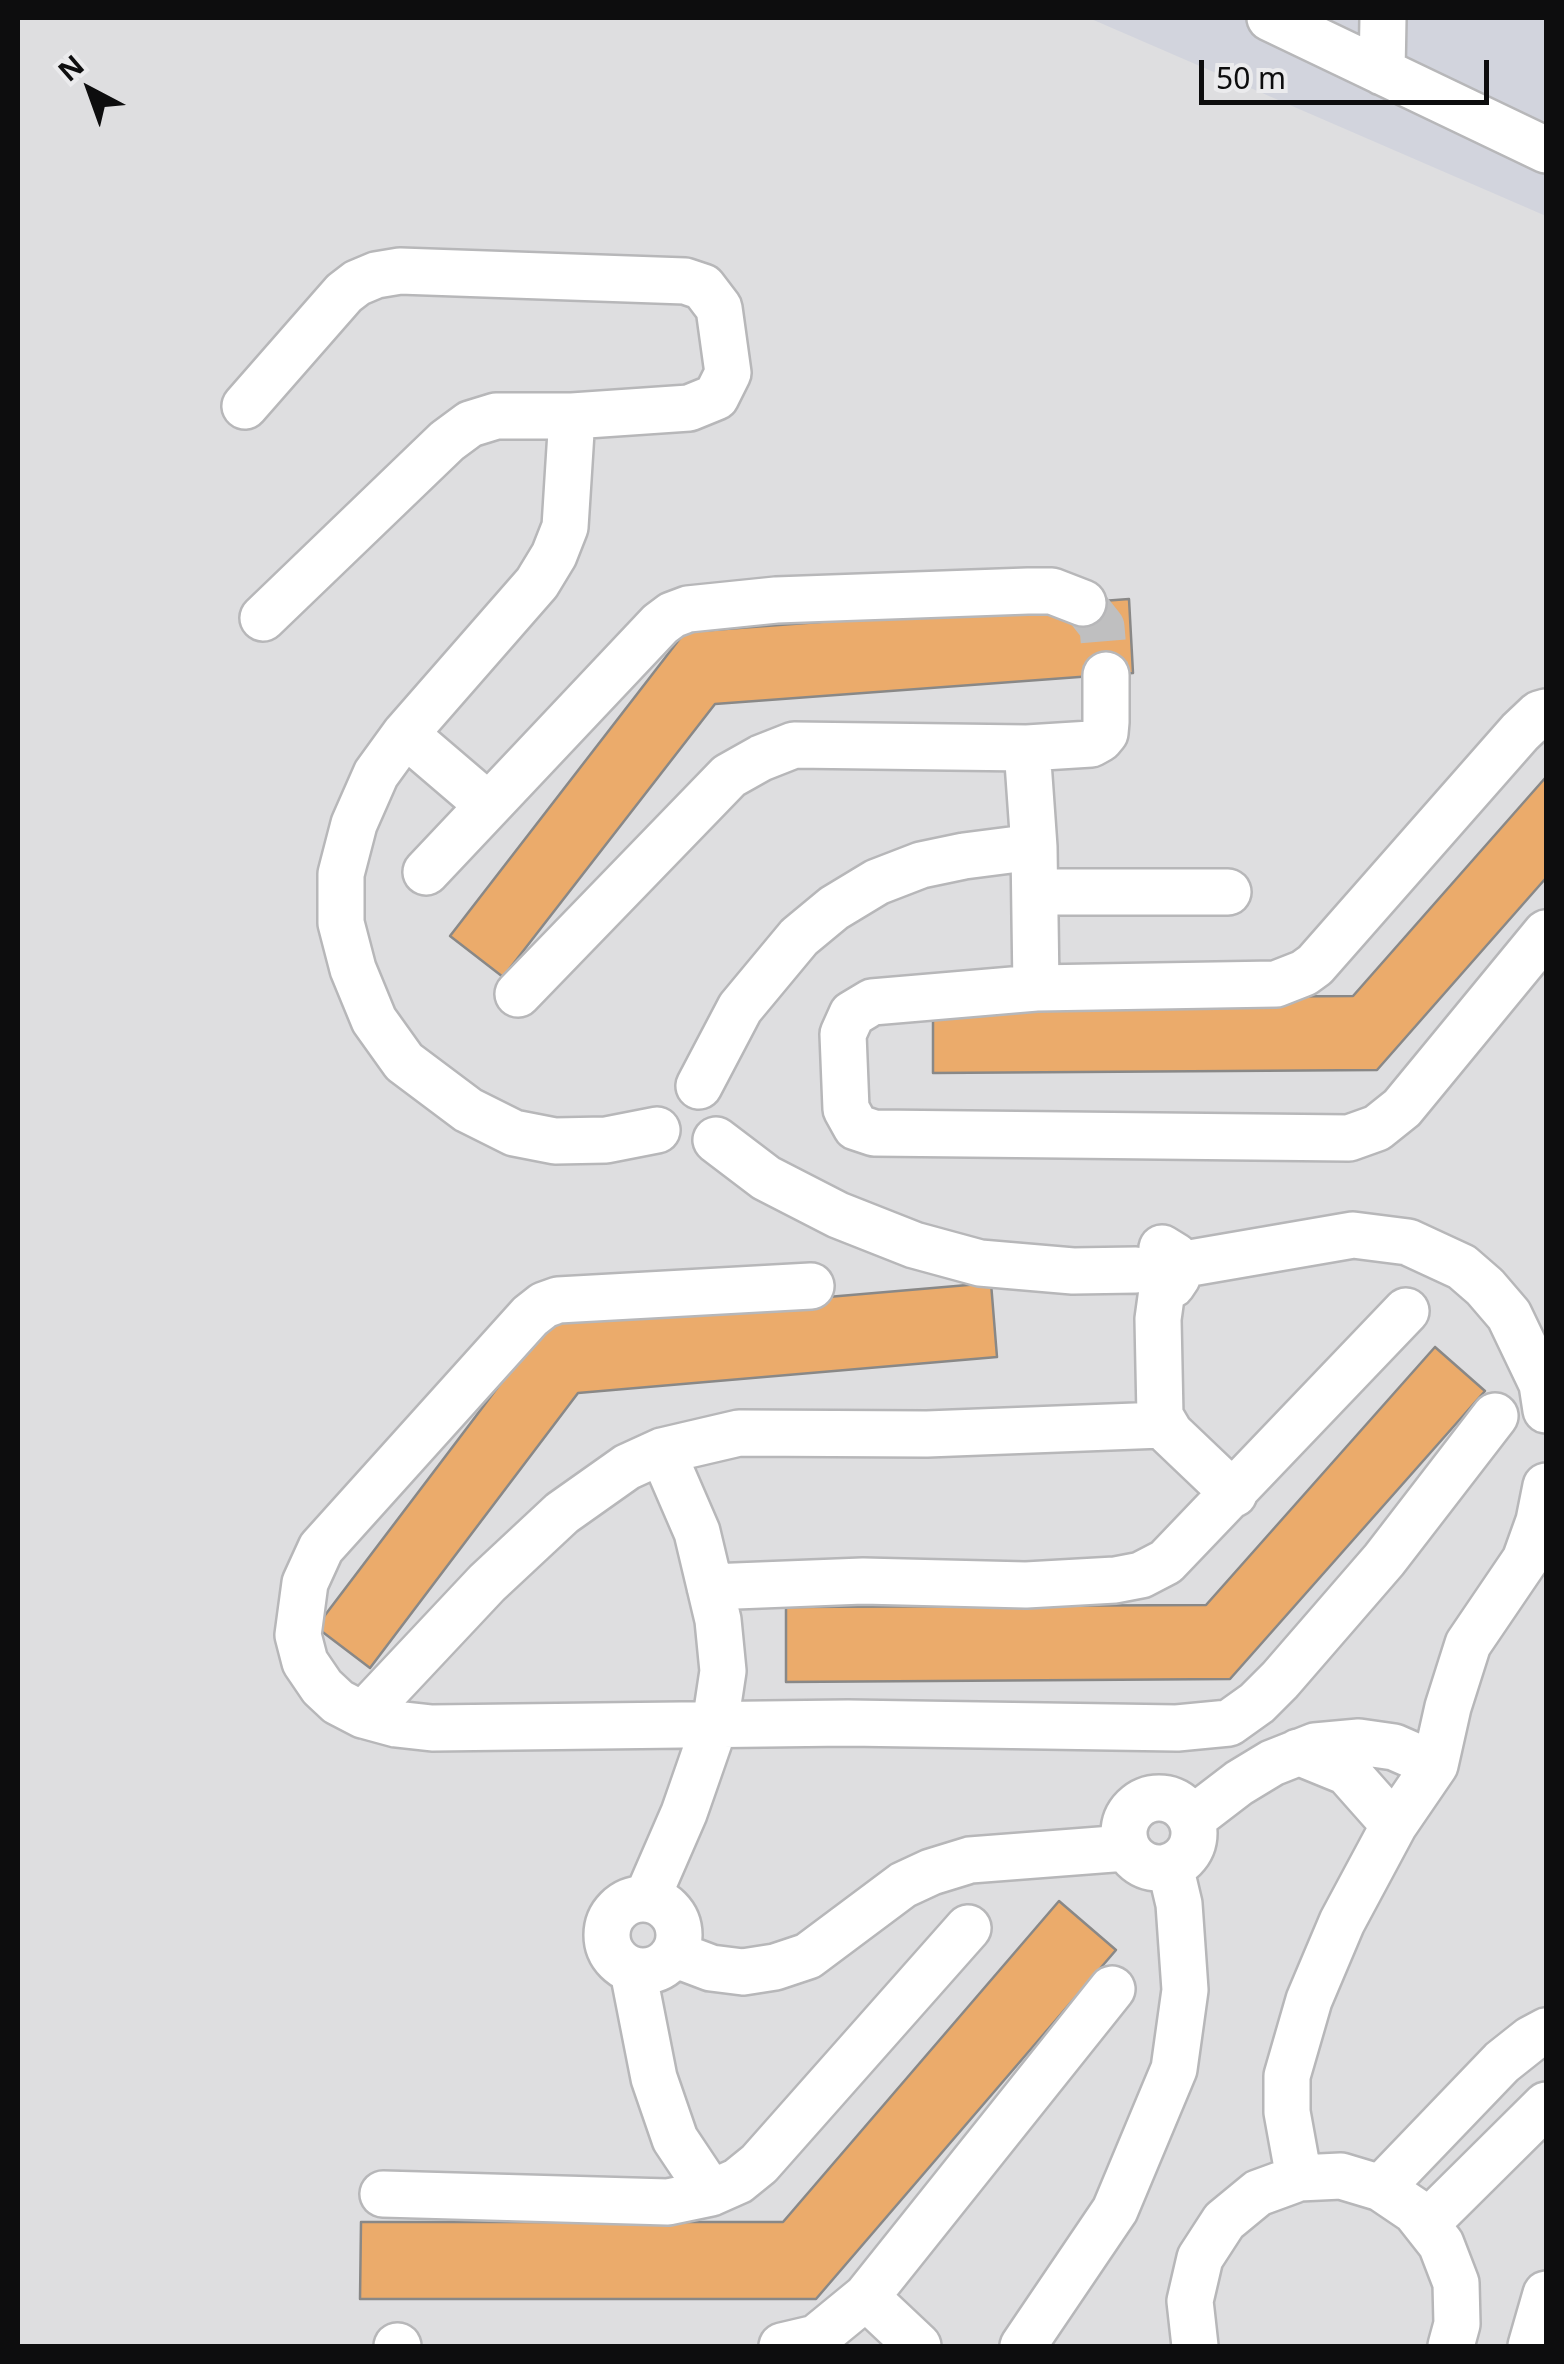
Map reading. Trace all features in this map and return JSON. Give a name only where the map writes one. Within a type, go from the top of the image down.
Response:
[{"type":"street","points":[[1270,18],[1546,150]]},
{"type":"street","points":[[1382,18],[1382,72]]},
{"type":"street","points":[[245,406],[344,293],[376,274],[685,281],[702,287],[719,308],[728,374],[716,397],[689,408],[572,416],[496,416],[470,424],[447,441],[263,618]]},
{"type":"street","points":[[572,416],[566,527],[554,555],[537,583],[405,734],[376,774],[354,824],[341,874],[342,923],[352,969],[374,1020],[404,1062],[468,1110],[514,1133],[556,1141],[606,1140],[656,1130]]},
{"type":"street","points":[[426,872],[660,624],[688,609],[776,600],[1052,590],[1083,603]]},
{"type":"street","points":[[518,994],[729,776],[761,758],[794,745],[1028,748],[1091,744],[1105,733],[1106,675]]},
{"type":"street","points":[[1546,712],[1520,732],[1304,973],[1276,984],[1036,988],[872,1002],[846,1022],[843,1034],[846,1109],[856,1128],[874,1133],[1349,1138],[1377,1128],[1402,1108],[1546,933]]},
{"type":"street","points":[[405,734],[488,805]]},
{"type":"street","points":[[1028,748],[1036,988]]},
{"type":"street","points":[[699,1086],[740,1008],[799,937],[834,908],[877,882],[921,866],[1034,847]]},
{"type":"street","points":[[1035,892],[1228,892]]},
{"type":"street","points":[[686,1085],[699,1086],[719,1102],[722,1128],[705,1149],[691,1153],[676,1150],[656,1130],[658,1106],[664,1095],[686,1085]]},
{"type":"street","points":[[716,1140],[766,1178],[838,1215],[914,1245],[980,1263],[1159,1275],[1354,1235],[1408,1242],[1462,1268],[1509,1315],[1542,1384],[1546,1410]]},
{"type":"street","points":[[1159,1275],[1162,1425],[1234,1494]]},
{"type":"street","points":[[810,1286],[558,1300],[544,1305],[512,1332],[321,1548],[305,1583],[298,1635],[305,1662],[330,1694],[363,1716],[432,1728],[848,1722],[1177,1728],[1230,1723],[1258,1703],[1384,1560],[1495,1416]]},
{"type":"street","points":[[710,1587],[863,1582],[1026,1585],[1115,1580],[1141,1574],[1166,1562],[1406,1312]]},
{"type":"street","points":[[363,1716],[487,1583],[562,1512],[627,1466],[662,1451],[740,1433],[927,1434],[1162,1425]]},
{"type":"street","points":[[648,1898],[684,1813],[715,1724],[723,1671],[718,1620],[697,1532],[662,1451]]},
{"type":"street","points":[[1299,2178],[1287,2112],[1287,2076],[1310,2000],[1342,1922],[1394,1825],[1435,1766],[1468,1644],[1525,1560],[1546,1486]]},
{"type":"street","points":[[1192,1819],[1272,1763],[1315,1746],[1359,1742],[1394,1747],[1435,1766]]},
{"type":"street","points":[[1298,1752],[1347,1772],[1394,1825]]},
{"type":"street","points":[[1145,1800],[1173,1800],[1192,1819],[1192,1848],[1170,1866],[1145,1866],[1126,1848],[1125,1820],[1145,1800]]},
{"type":"street","points":[[674,1954],[711,1968],[743,1972],[775,1966],[808,1956],[903,1885],[931,1872],[970,1860],[1126,1848]]},
{"type":"street","points":[[1024,2346],[1114,2210],[1174,2069],[1185,1990],[1179,1904],[1170,1866]]},
{"type":"street","points":[[648,1898],[672,1912],[680,1940],[674,1954],[657,1969],[633,1971],[609,1951],[609,1920],[618,1908],[632,1900],[648,1898]]},
{"type":"street","points":[[383,2194],[668,2202],[738,2181],[759,2164],[968,1928]]},
{"type":"street","points":[[633,1971],[654,2078],[675,2139],[711,2192]]},
{"type":"street","points":[[782,2346],[816,2338],[866,2298],[1112,1990]]},
{"type":"street","points":[[1381,2188],[1502,2062],[1546,2031]]},
{"type":"street","points":[[1426,2224],[1546,2105]]},
{"type":"street","points":[[1195,2346],[1190,2301],[1200,2258],[1224,2221],[1258,2193],[1299,2178],[1341,2176],[1381,2188],[1415,2210],[1441,2244],[1456,2283],[1457,2324],[1451,2346]]},
{"type":"street","points":[[1531,2346],[1546,2294]]},
{"type":"street","points":[[866,2298],[918,2346]]},
{"type":"shaded area","points":[[1089,18],[1546,18],[1546,216]]},
{"type":"building","points":[[1129,599],[1133,673],[715,704],[503,977],[450,936],[685,632]]},
{"type":"building","points":[[1546,777],[1546,878],[1377,1070],[933,1073],[933,999],[1353,996]]},
{"type":"building","points":[[991,1283],[997,1357],[578,1393],[370,1668],[316,1627],[548,1321]]},
{"type":"building","points":[[1435,1347],[1485,1391],[1230,1679],[786,1682],[786,1607],[1206,1605]]},
{"type":"building","points":[[1059,1901],[1116,1950],[816,2299],[360,2299],[361,2222],[783,2222]]},
{"type":"tunnel","points":[[1083,603],[1102,627],[1106,675]]}]
